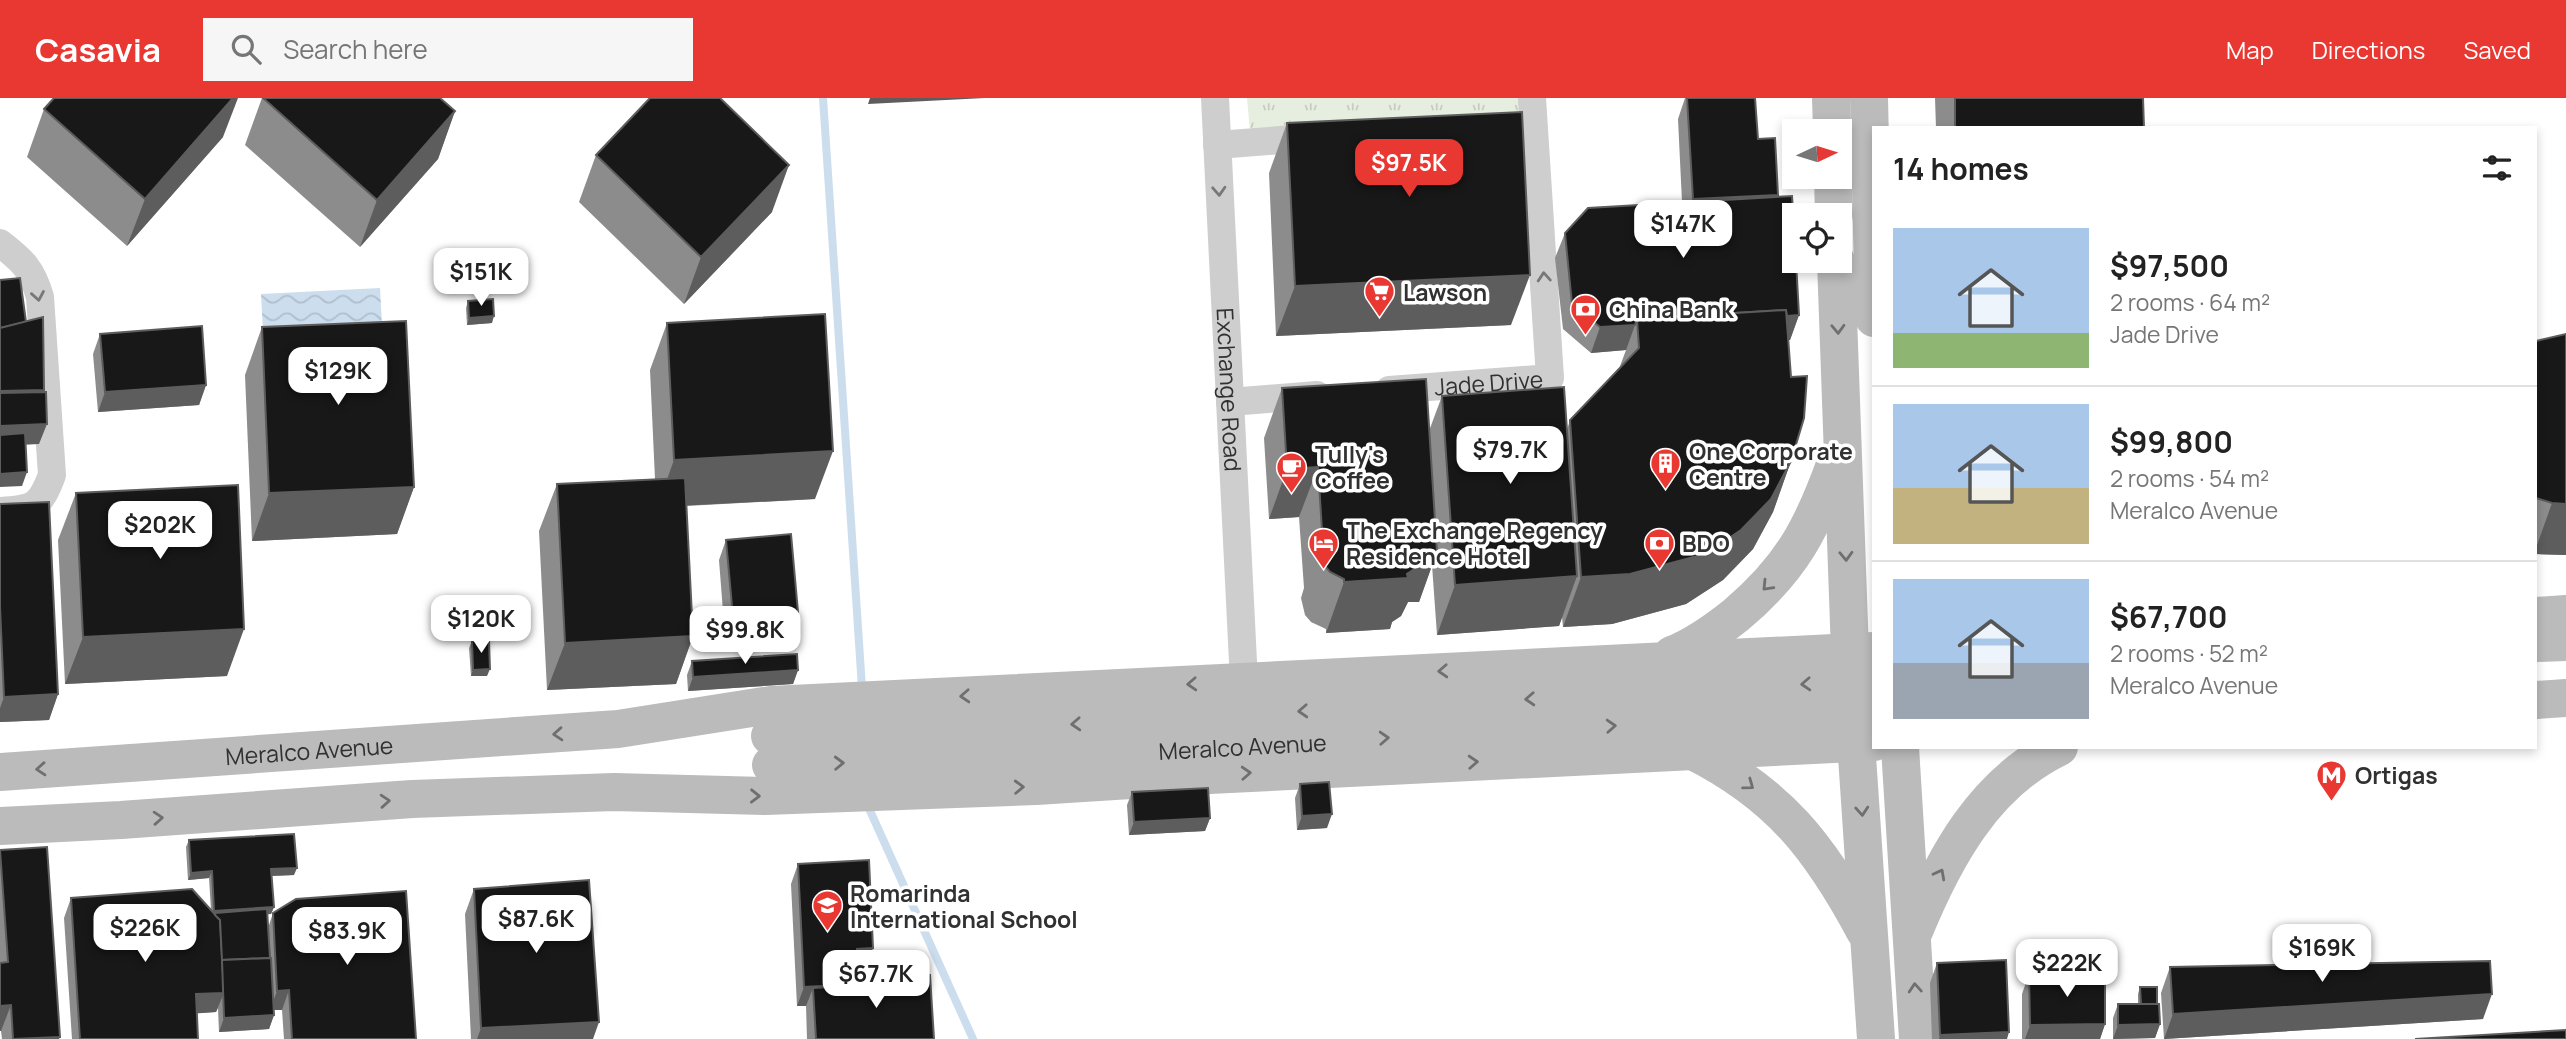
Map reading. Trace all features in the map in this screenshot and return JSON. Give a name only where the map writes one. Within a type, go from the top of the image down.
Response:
[{"type":"main road","points":[[1831,98],[1832,119]]},
{"type":"main road","points":[[1869,98],[1872,230]]},
{"type":"main road","points":[[1836,273],[1843,440],[1868,715],[1871,943],[1876,1039]]},
{"type":"main road","points":[[1658,660],[1681,652],[1711,634],[1755,598],[1787,564],[1811,525],[1843,440]]},
{"type":"main road","points":[[2537,616],[2566,614]]},
{"type":"main road","points":[[2537,643],[2566,642]]},
{"type":"main road","name":"Meralco Avenue","points":[[0,772],[618,729],[771,705],[1862,651]]},
{"type":"main road","points":[[1544,666],[1567,685],[1573,702],[1570,730],[1548,759]]},
{"type":"main road","points":[[2537,673],[2566,672]]},
{"type":"main road","points":[[2537,700],[2566,698]]},
{"type":"main road","name":"Meralco Avenue","points":[[614,792],[770,750],[1041,726],[1868,715]]},
{"type":"main road","name":"Meralco Avenue","points":[[0,826],[412,799],[614,792],[765,796],[1036,786],[1548,759],[1681,751],[1868,715]]},
{"type":"main road","name":"Meralco Avenue","points":[[618,729],[770,750]]},
{"type":"main road","points":[[1900,749],[1918,1039]]},
{"type":"main road","points":[[1912,936],[1928,895],[1980,809],[2021,770],[2056,749]]},
{"type":"main road","points":[[1681,751],[1717,764],[1751,785],[1784,813],[1821,857],[1871,943]]},
{"type":"street","name":"Exchange Road","points":[[1215,98],[1244,682]]},
{"type":"street","points":[[1506,122],[1533,109]]},
{"type":"street","name":"Jade Drive","points":[[1230,402],[1550,378],[1533,109]]},
{"type":"street","points":[[1217,145],[1341,135]]},
{"type":"street","points":[[0,243],[22,260],[34,277],[40,297],[52,475],[43,498],[25,510],[0,511]]},
{"type":"green space","points":[[1247,98],[1520,98],[1521,112],[1250,132]]},
{"type":"water","points":[[380,288],[383,345],[264,352],[261,294]]},
{"type":"building","points":[[54,98],[233,98],[145,199],[44,109]]},
{"type":"building","points":[[263,98],[440,98],[455,111],[377,200]]},
{"type":"building","points":[[650,98],[720,98],[789,165],[701,257],[596,155]]},
{"type":"building","points":[[1687,98],[1755,98],[1758,139],[1775,138],[1778,195],[1693,199]]},
{"type":"building","points":[[1955,98],[2143,98],[2144,126],[1955,126]]},
{"type":"building","points":[[1522,112],[1530,275],[1295,286],[1287,123]]},
{"type":"building","points":[[1792,196],[1792,203],[1782,203],[1782,273],[1797,273],[1799,315],[1787,316],[1786,310],[1637,319],[1635,325],[1600,327],[1572,304],[1565,233],[1588,208]]},
{"type":"building","points":[[20,278],[26,322],[0,328],[0,280]]},
{"type":"building","points":[[493,299],[494,316],[469,318],[468,301]]},
{"type":"building","name":"One Corporate Centre","points":[[1786,310],[1791,377],[1807,376],[1804,418],[1791,461],[1771,499],[1741,530],[1705,554],[1630,574],[1581,577],[1570,420],[1639,348],[1637,319]]},
{"type":"building","points":[[825,314],[833,451],[674,460],[667,323]]},
{"type":"building","points":[[43,317],[44,390],[0,391],[0,328]]},
{"type":"building","points":[[406,321],[414,487],[269,493],[262,327]]},
{"type":"building","points":[[202,326],[206,385],[105,392],[100,334]]},
{"type":"building","points":[[2566,334],[2566,504],[2537,498],[2537,341]]},
{"type":"building","points":[[1426,379],[1437,552],[1426,552],[1419,566],[1407,574],[1408,578],[1344,582],[1344,579],[1330,572],[1324,565],[1319,548],[1323,547],[1318,467],[1287,469],[1282,388]]},
{"type":"building","points":[[1564,387],[1577,576],[1455,585],[1442,396]]},
{"type":"building","points":[[46,392],[47,424],[0,426],[0,393]]},
{"type":"building","points":[[25,433],[27,472],[0,474],[0,435]]},
{"type":"building","points":[[685,478],[693,636],[565,643],[557,484]]},
{"type":"building","points":[[238,485],[244,629],[83,637],[76,493]]},
{"type":"building","points":[[49,502],[58,694],[4,697],[0,607],[0,504]]},
{"type":"building","points":[[791,534],[798,612],[733,617],[726,540]]},
{"type":"building","points":[[472,641],[489,641],[490,669],[473,670]]},
{"type":"building","points":[[797,654],[798,670],[693,677],[692,661]]},
{"type":"building","points":[[1329,782],[1332,814],[1302,816],[1300,784]]},
{"type":"building","points":[[1208,788],[1210,818],[1134,822],[1132,792]]},
{"type":"building","points":[[294,834],[297,868],[271,869],[274,907],[214,911],[212,871],[191,873],[189,840]]},
{"type":"building","points":[[47,847],[60,1037],[13,1039],[11,1005],[0,1006],[0,963],[8,962],[0,850]]},
{"type":"building","points":[[869,860],[873,948],[857,949],[858,984],[804,987],[798,864]]},
{"type":"building","points":[[589,880],[599,1022],[481,1028],[474,889]]},
{"type":"building","points":[[192,889],[220,920],[224,993],[196,994],[198,1039],[80,1039],[71,898]]},
{"type":"building","points":[[406,891],[416,1039],[292,1039],[289,990],[277,991],[273,913],[296,899]]},
{"type":"building","points":[[267,909],[270,958],[222,960],[220,920],[215,913]]},
{"type":"building","points":[[271,958],[274,1015],[224,1018],[222,960]]},
{"type":"building","points":[[2006,960],[2009,1032],[1940,1035],[1937,963]]},
{"type":"building","points":[[2490,961],[2492,994],[2173,1014],[2170,967]]},
{"type":"building","points":[[2105,973],[2105,1024],[2030,1025],[2029,974]]},
{"type":"building","points":[[930,975],[934,1039],[816,1039],[813,988],[884,984],[883,978]]},
{"type":"building","points":[[2140,987],[2157,987],[2157,1004],[2141,1004]]},
{"type":"building","points":[[2118,1004],[2159,1004],[2160,1024],[2118,1025]]},
{"type":"building","points":[[2566,1030],[2566,1039],[2415,1039]]},
{"type":"waterway","points":[[823,98],[862,688]]},
{"type":"waterway","points":[[867,804],[973,1039]]},
{"type":"place","name":"Lawson","points":[[1380,319]]},
{"type":"place","name":"China Bank","points":[[1586,336]]},
{"type":"place","name":"One Corporate Centre","points":[[1666,491]]},
{"type":"place","name":"Tully's Coffee","points":[[1292,494]]},
{"type":"place","name":"The Exchange Regency Residence Hotel","points":[[1323,570]]},
{"type":"place","name":"BDO","points":[[1659,570]]},
{"type":"place","name":"Ortigas","points":[[2332,802]]},
{"type":"place","name":"Romarinda International School","points":[[827,933]]}]
